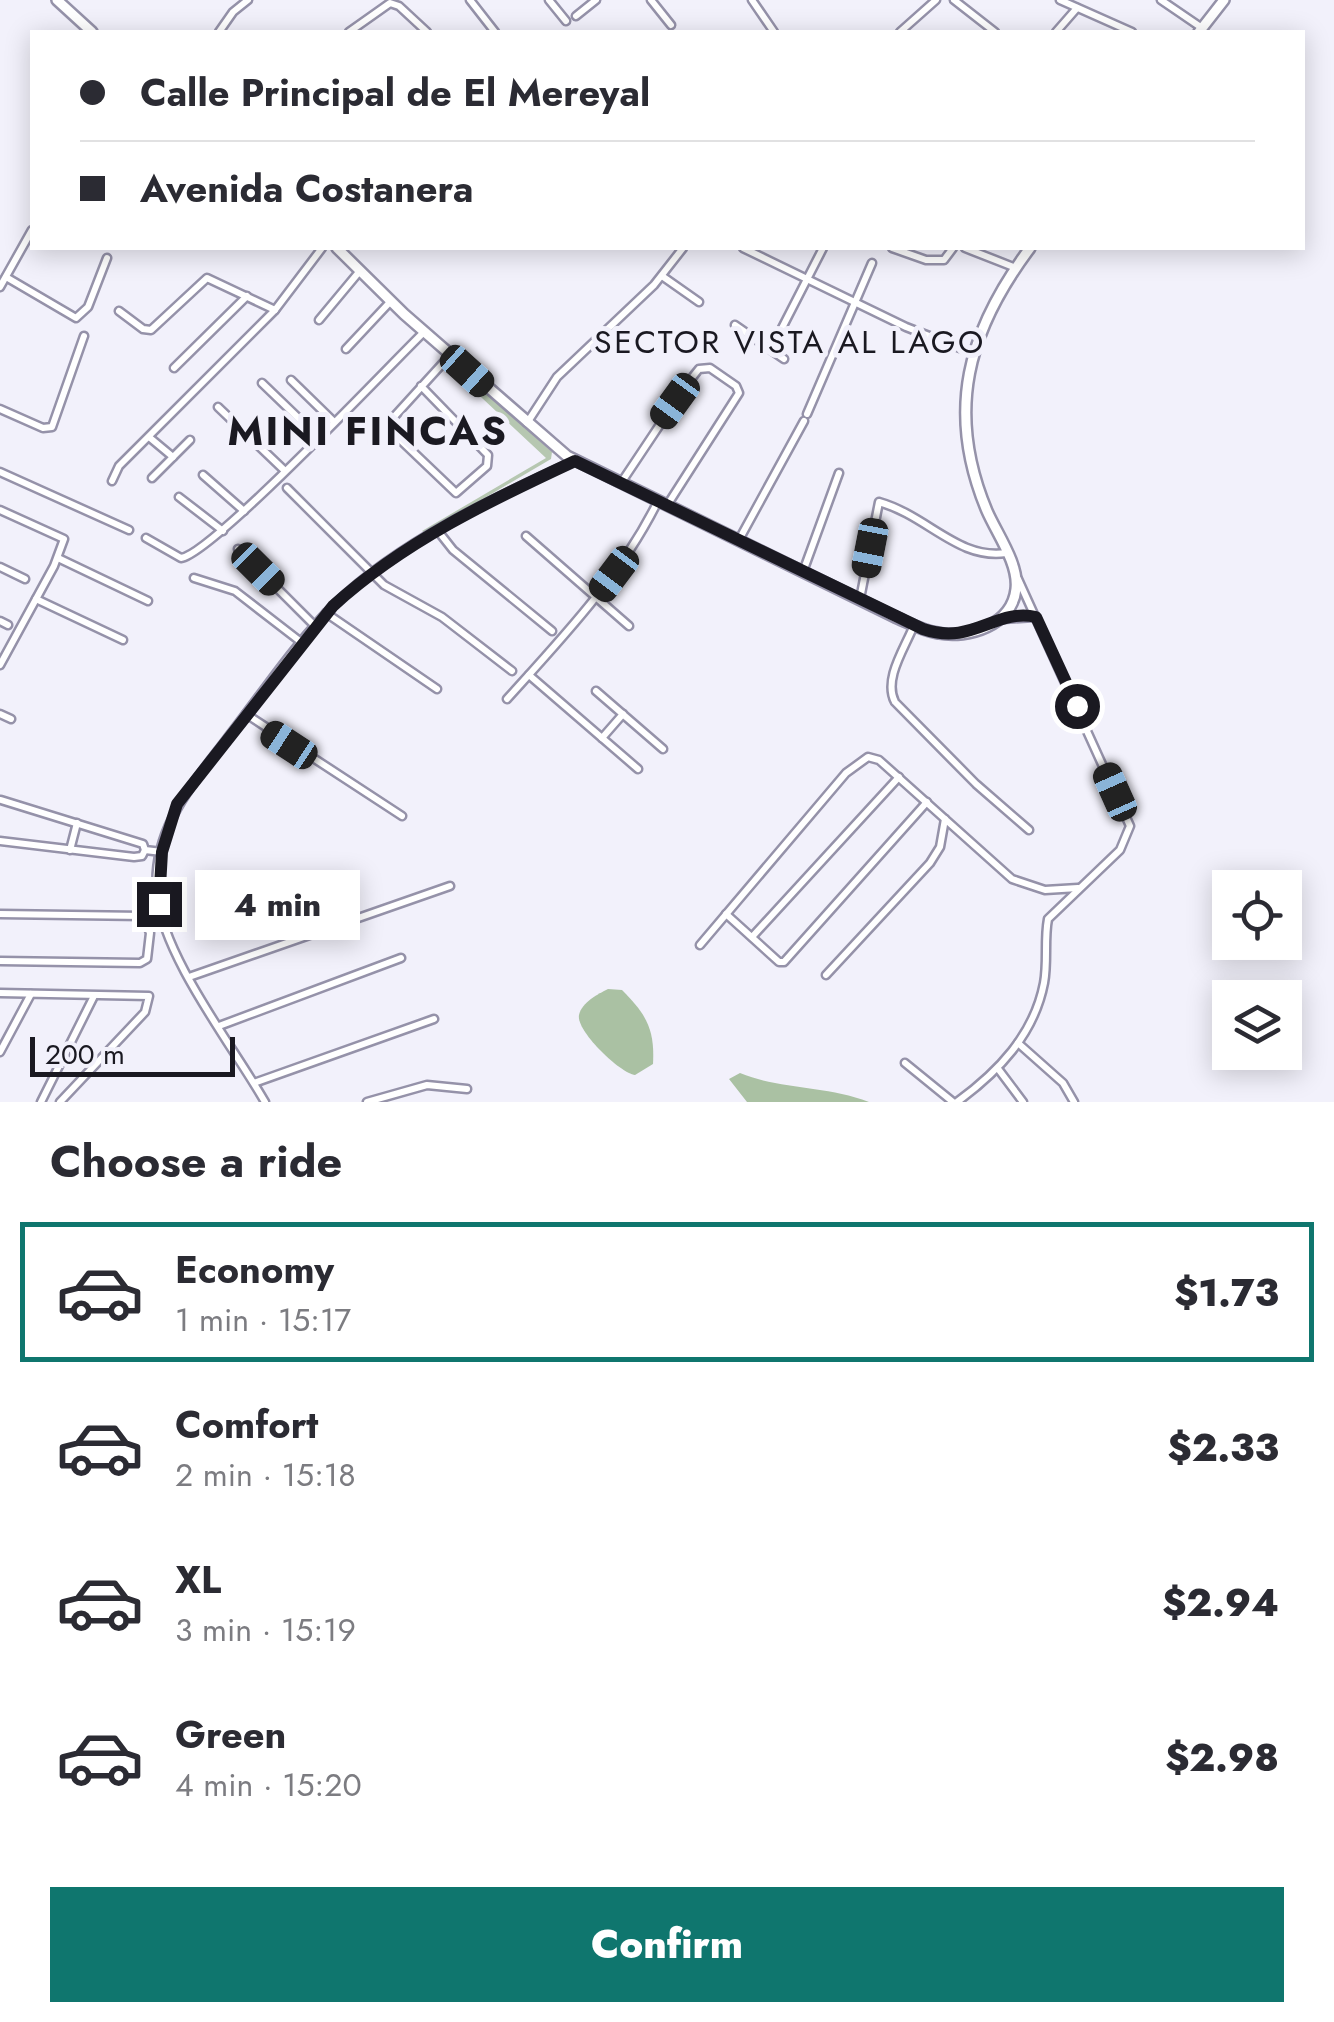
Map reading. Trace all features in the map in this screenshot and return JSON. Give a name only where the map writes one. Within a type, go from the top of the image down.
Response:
[{"type":"street","points":[[56,0],[90,30]]},
{"type":"street","points":[[220,30],[248,0]]},
{"type":"street","points":[[470,0],[493,30]]},
{"type":"street","points":[[550,0],[566,21]]},
{"type":"street","points":[[576,16],[596,0]]},
{"type":"street","points":[[651,0],[671,25]]},
{"type":"street","points":[[752,0],[773,30]]},
{"type":"street","points":[[902,30],[936,0]]},
{"type":"street","points":[[954,0],[984,29]]},
{"type":"street","points":[[1060,0],[1127,30]]},
{"type":"street","points":[[1161,0],[1201,30],[1224,0]]},
{"type":"street","points":[[352,30],[390,4],[400,6],[425,30]]},
{"type":"street","points":[[1058,30],[1077,8]]},
{"type":"street","points":[[0,286],[30,234]]},
{"type":"street","points":[[112,481],[119,466],[274,310],[320,250]]},
{"type":"street","points":[[339,250],[390,302],[526,424],[575,461],[804,569],[914,626],[958,634],[1017,616],[1036,617]]},
{"type":"street","points":[[526,424],[556,377],[662,276],[682,250]]},
{"type":"street","points":[[756,250],[854,302],[973,353]]},
{"type":"street","points":[[781,330],[822,250]]},
{"type":"street","points":[[899,250],[939,261],[951,250]]},
{"type":"street","points":[[969,250],[1016,268]]},
{"type":"street","points":[[904,1064],[955,1102],[999,1070],[1018,1043],[1043,988],[1048,919],[1120,850],[1130,826],[979,492],[968,450],[966,397],[973,353],[990,310],[1029,250]]},
{"type":"street","points":[[6,277],[76,318],[88,306],[107,258]]},
{"type":"street","points":[[740,538],[805,417],[872,263]]},
{"type":"street","points":[[319,320],[359,272]]},
{"type":"street","points":[[662,276],[699,302]]},
{"type":"street","points":[[119,312],[143,329],[151,330],[207,278],[274,310]]},
{"type":"street","points":[[174,368],[247,296]]},
{"type":"street","points":[[346,349],[390,302]]},
{"type":"street","points":[[735,326],[784,359]]},
{"type":"street","points":[[146,538],[185,558],[224,531],[424,332]]},
{"type":"street","points":[[0,409],[50,428],[84,336]]},
{"type":"street","points":[[422,386],[488,455],[487,466],[456,493],[388,429],[392,419],[422,386],[450,356]]},
{"type":"street","points":[[507,699],[597,596],[638,542],[739,394],[736,386],[710,368],[699,369],[621,483]]},
{"type":"street","points":[[291,380],[333,421]]},
{"type":"street","points":[[262,383],[317,436]]},
{"type":"street","points":[[218,407],[284,470]]},
{"type":"street","points":[[149,436],[173,457]]},
{"type":"street","points":[[152,478],[190,440]]},
{"type":"street","points":[[265,1102],[190,976],[168,932],[157,896],[162,852],[177,804],[326,613],[373,574],[438,531],[575,461]]},
{"type":"street","points":[[0,472],[129,530]]},
{"type":"street","points":[[804,569],[839,473]]},
{"type":"street","points":[[203,475],[244,511]]},
{"type":"street","points":[[287,488],[390,590],[442,617],[512,671]]},
{"type":"street","points":[[179,497],[224,531]]},
{"type":"street","points":[[860,599],[880,502],[926,522],[964,549],[989,555],[1006,553]]},
{"type":"street","points":[[0,510],[62,538],[58,558],[0,665]]},
{"type":"street","points":[[438,531],[453,550],[552,631]]},
{"type":"street","points":[[526,536],[628,626]]},
{"type":"street","points":[[238,549],[315,626]]},
{"type":"street","points":[[58,558],[148,600]]},
{"type":"street","points":[[0,567],[25,579]]},
{"type":"street","points":[[997,621],[1014,596],[1016,574]]},
{"type":"street","points":[[194,578],[245,596],[301,642]]},
{"type":"street","points":[[36,599],[123,640]]},
{"type":"street","points":[[326,613],[436,688]]},
{"type":"street","points":[[914,626],[893,676],[891,691],[895,702],[1029,830]]},
{"type":"street","points":[[529,674],[638,770]]},
{"type":"street","points":[[596,690],[664,750]]},
{"type":"street","points":[[0,714],[10,719]]},
{"type":"street","points":[[246,714],[402,816]]},
{"type":"street","points":[[602,738],[623,714]]},
{"type":"street","points":[[700,946],[854,765],[872,756],[1022,885],[1054,891],[1079,888]]},
{"type":"street","points":[[752,937],[899,778]]},
{"type":"street","points":[[0,841],[134,857],[142,856],[144,850],[143,844],[1,800]]},
{"type":"street","points":[[726,914],[778,962],[784,962],[927,802]]},
{"type":"street","points":[[826,975],[930,864],[940,847],[945,818]]},
{"type":"street","points":[[70,850],[77,823]]},
{"type":"street","points":[[144,850],[162,852]]},
{"type":"street","points":[[190,976],[450,886]]},
{"type":"street","points":[[0,914],[142,916],[150,938],[147,959],[140,963],[0,961]]},
{"type":"street","points":[[150,938],[168,932]]},
{"type":"street","points":[[220,1026],[402,958]]},
{"type":"street","points":[[0,994],[149,996],[145,1012],[60,1102]]},
{"type":"street","points":[[0,1052],[30,994]]},
{"type":"street","points":[[41,1102],[94,995]]},
{"type":"street","points":[[254,1083],[434,1020]]},
{"type":"street","points":[[1018,1043],[1064,1084],[1074,1102]]},
{"type":"street","points":[[999,1070],[1024,1102]]},
{"type":"street","points":[[367,1102],[428,1085],[466,1089]]},
{"type":"green space","points":[[454,364],[552,452],[551,459],[425,533],[422,531],[546,458],[450,368]]},
{"type":"green space","points":[[608,989],[622,990],[643,1015],[650,1032],[653,1064],[635,1075],[600,1050],[580,1022],[583,1006]]},
{"type":"green space","points":[[740,1073],[869,1102],[747,1102],[729,1079]]},
{"type":"district","name":"SECTOR VISTA AL LAGO","points":[[790,342]]},
{"type":"district","name":"MINI FINCAS","points":[[368,431]]},
{"type":"route","points":[[159,904],[158,874],[168,824],[177,804],[333,606],[363,580],[438,531],[505,493],[575,461],[923,629],[958,634],[980,630],[1008,617],[1036,617],[1077,706]]}]
